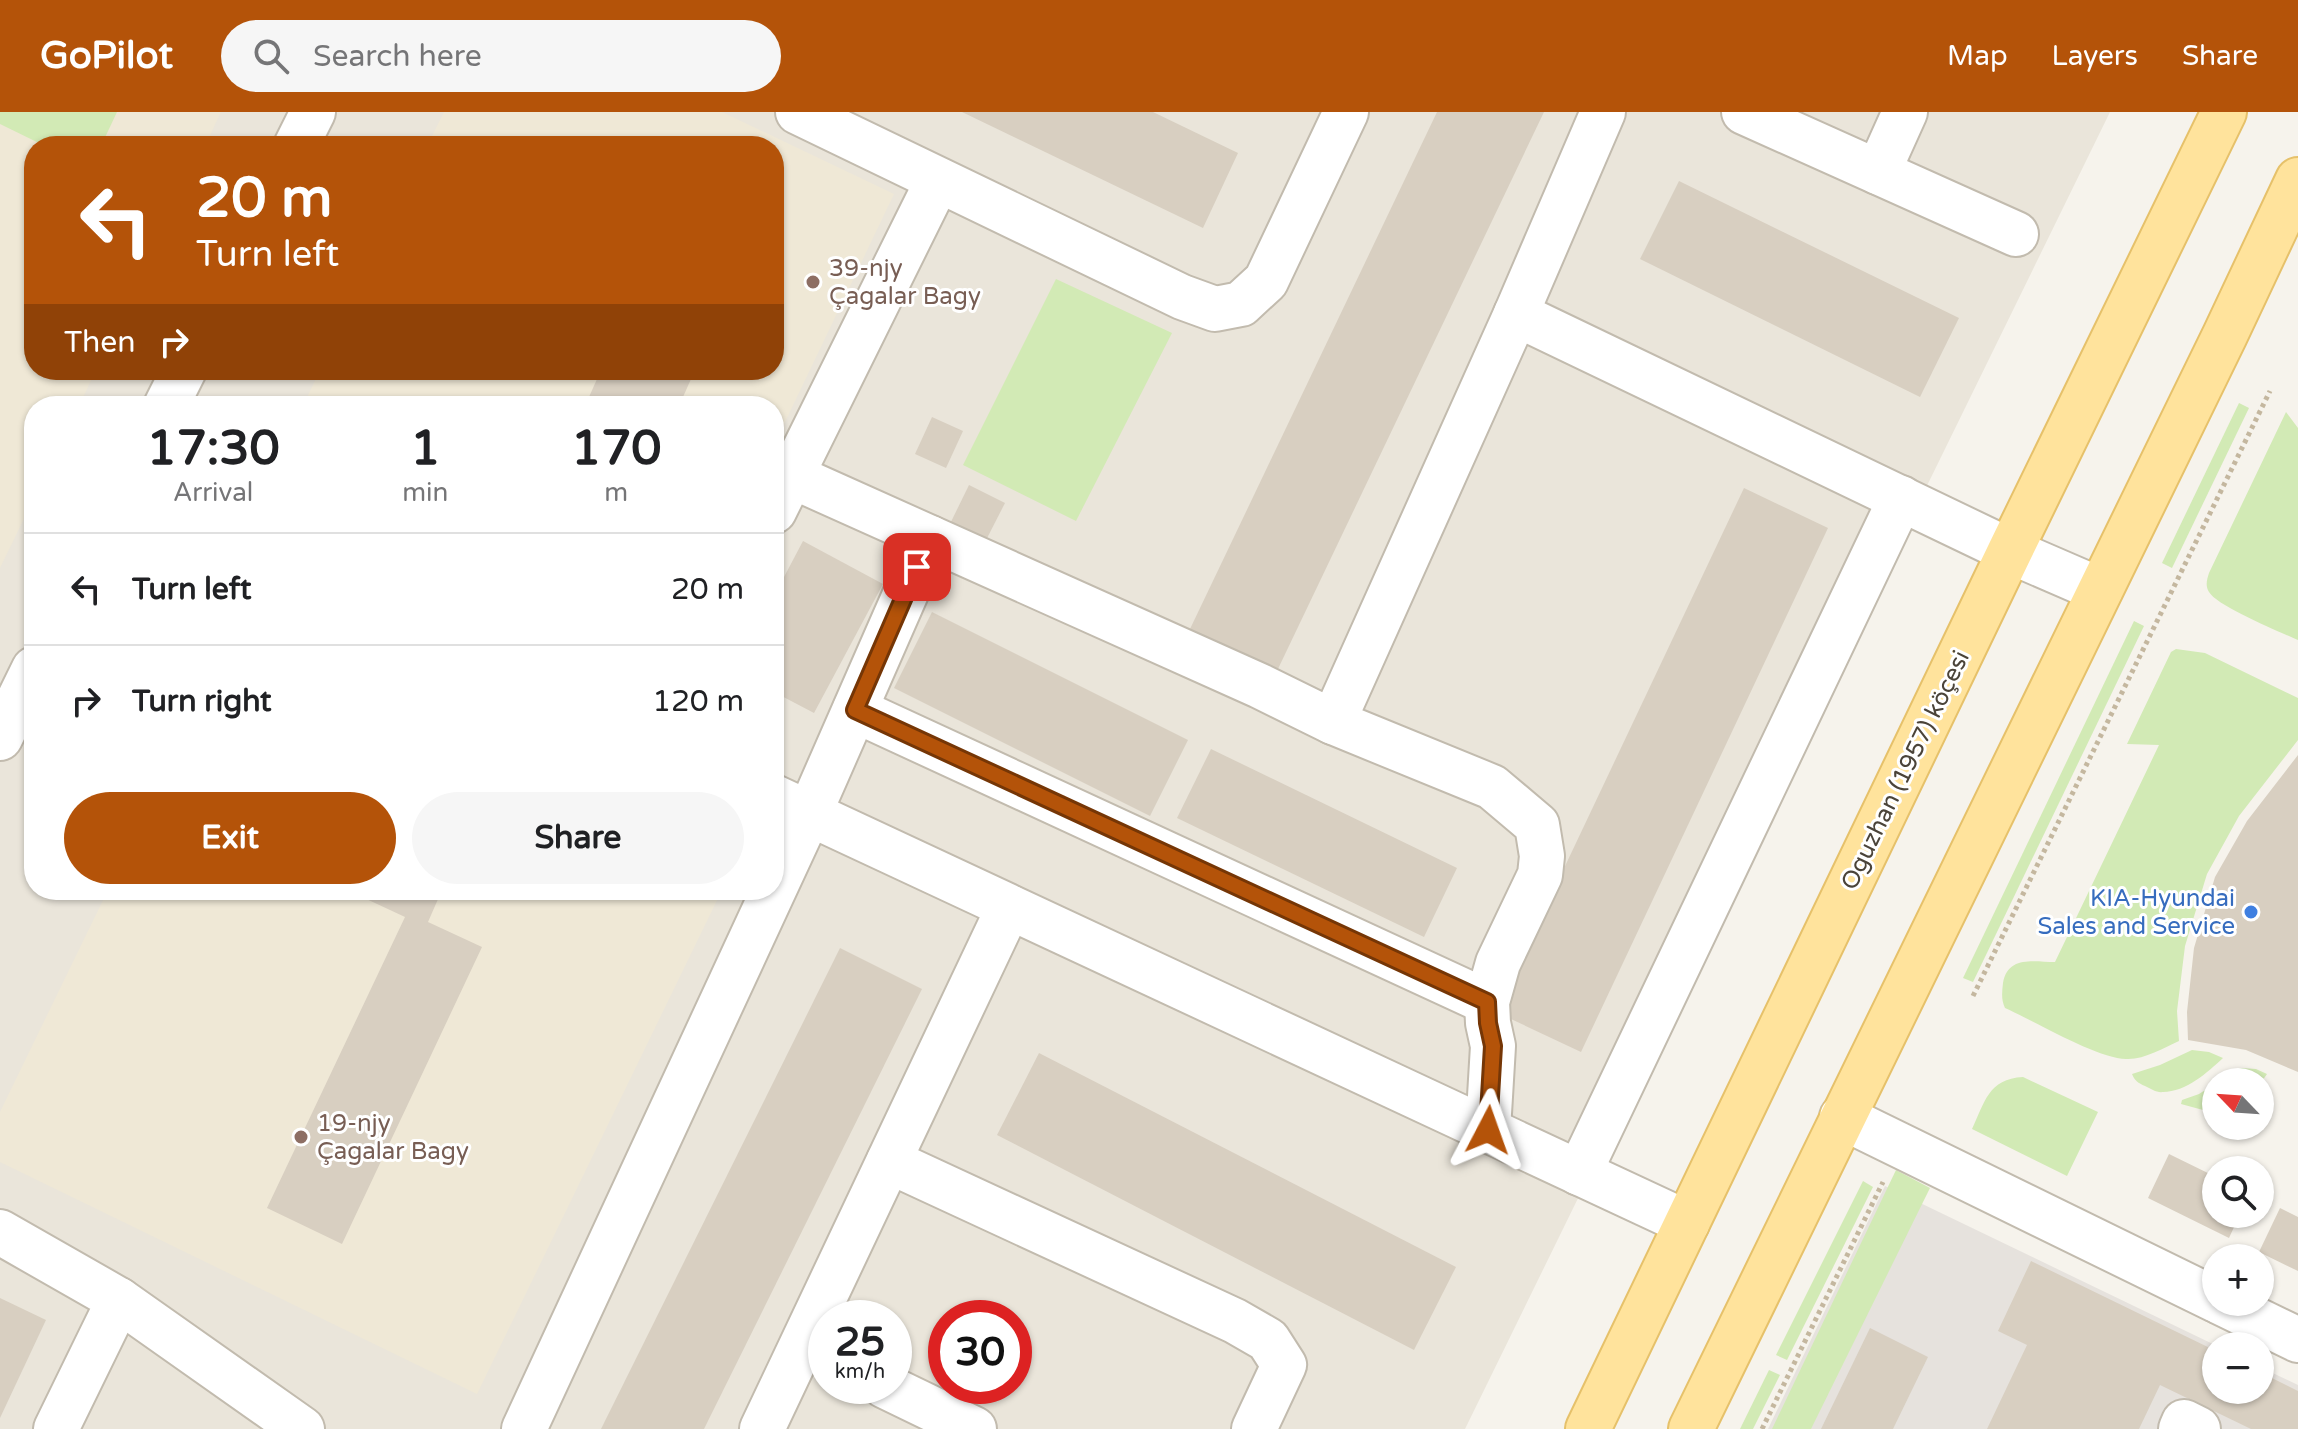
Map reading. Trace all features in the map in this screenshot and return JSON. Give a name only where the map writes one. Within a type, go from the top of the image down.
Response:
[{"type":"main road","name":"Oguzhan (1957) köçesi","points":[[1588,1429],[2224,112]]},
{"type":"main road","points":[[1691,1429],[2298,180]]},
{"type":"street","points":[[301,136],[313,112]]},
{"type":"street","points":[[798,112],[1182,297],[1215,309],[1241,304],[1266,281],[1346,112]]},
{"type":"street","points":[[1333,722],[1603,112]]},
{"type":"street","points":[[1744,112],[2016,234]]},
{"type":"street","points":[[1878,172],[1905,112]]},
{"type":"street","points":[[784,492],[938,180]]},
{"type":"street","points":[[1516,314],[2010,551],[2100,590]]},
{"type":"street","points":[[784,494],[930,538],[1260,686],[1333,722],[1492,787],[1537,825],[1542,856],[1540,875],[1498,963],[1487,1002],[1493,1046],[1488,1130]]},
{"type":"street","points":[[1579,1173],[1901,498]]},
{"type":"street","points":[[784,825],[792,806],[855,710],[930,538]]},
{"type":"street","points":[[0,738],[24,689]]},
{"type":"street","points":[[855,710],[1487,1002]]},
{"type":"street","points":[[792,806],[1687,1223]]},
{"type":"street","points":[[524,1429],[752,900]]},
{"type":"street","points":[[834,1300],[889,1161],[1009,907]]},
{"type":"street","points":[[1842,1117],[2202,1293]]},
{"type":"street","points":[[889,1161],[1235,1321],[1268,1340],[1284,1365],[1254,1429]]},
{"type":"street","points":[[0,1232],[119,1300],[302,1429]]},
{"type":"street","points":[[56,1429],[119,1300]]},
{"type":"street","points":[[2249,1316],[2298,1340]]},
{"type":"street","points":[[762,1429],[808,1361]]},
{"type":"street","points":[[912,1399],[974,1429]]},
{"type":"street","points":[[2181,1429],[2184,1422],[2198,1429]]},
{"type":"path","points":[[1973,996],[2270,391]]},
{"type":"path","points":[[1762,1429],[1885,1178]]},
{"type":"shaded area","points":[[0,112],[2110,112],[1465,1429],[0,1429]]},
{"type":"shaded area","points":[[0,112],[221,112],[210,136],[24,136],[24,380],[91,380],[84,396],[24,396],[24,519],[0,568]]},
{"type":"shaded area","name":"39-njy Çagalar Bagy","points":[[444,112],[722,112],[772,136],[432,136]]},
{"type":"shaded area","name":"39-njy Çagalar Bagy","points":[[784,142],[894,194],[784,424],[784,396],[308,396],[315,380],[784,380]]},
{"type":"shaded area","name":"19-njy Çagalar Bagy","points":[[103,900],[717,900],[477,1394],[0,1162],[0,1112]]},
{"type":"shaded area","points":[[1885,1186],[2202,1339],[2202,1404],[2274,1404],[2274,1374],[2298,1385],[2298,1429],[1768,1429]]},
{"type":"green space","points":[[0,112],[117,112],[106,136],[25,136],[0,124]]},
{"type":"green space","points":[[1056,279],[1172,333],[1076,521],[963,465]]},
{"type":"green space","points":[[2239,403],[2249,408],[2172,568],[2162,563]]},
{"type":"green space","points":[[2286,412],[2298,428],[2298,640],[2214,598],[2207,585],[2209,573]]},
{"type":"green space","points":[[2134,621],[2144,626],[1973,982],[1963,978]]},
{"type":"green space","points":[[2176,649],[2205,653],[2298,698],[2298,740],[2239,816],[2207,874],[2185,946],[2177,1011],[2179,1041],[2146,1056],[2126,1059],[2099,1053],[2005,1008],[2003,983],[2010,968],[2016,964],[2055,962],[2159,745],[2127,744],[2171,652]]},
{"type":"green space","points":[[2192,1050],[2223,1058],[2212,1068],[2202,1068],[2202,1076],[2196,1080],[2172,1091],[2154,1090],[2139,1083],[2132,1074]]},
{"type":"green space","points":[[2023,1077],[2098,1112],[2067,1176],[1972,1129],[1995,1087]]},
{"type":"green space","points":[[2202,1092],[2202,1110],[2181,1104],[2182,1100]]},
{"type":"green space","points":[[1896,1170],[1930,1188],[1811,1429],[1772,1429]]},
{"type":"green space","points":[[1863,1181],[1873,1187],[1787,1360],[1776,1355]]},
{"type":"green space","points":[[1769,1370],[1780,1375],[1753,1429],[1740,1429]]},
{"type":"building","points":[[962,112],[1153,112],[1238,153],[1203,228]]},
{"type":"building","points":[[1437,112],[1544,112],[1277,671],[1190,629]]},
{"type":"building","points":[[1679,181],[1959,318],[1920,397],[1640,259]]},
{"type":"building","points":[[597,380],[691,380],[683,396],[589,396]]},
{"type":"building","points":[[932,417],[963,431],[946,468],[915,454]]},
{"type":"building","points":[[969,485],[1005,503],[982,548],[947,530]]},
{"type":"building","points":[[1744,488],[1828,528],[1581,1052],[1496,1012]]},
{"type":"building","points":[[803,541],[883,584],[814,713],[784,697],[784,577]]},
{"type":"building","points":[[932,612],[1188,740],[1150,816],[894,688]]},
{"type":"building","points":[[1211,749],[1457,868],[1424,937],[1177,818]]},
{"type":"building","name":"KIA-Hyundai Sales and Service","points":[[2298,755],[2298,1072],[2246,1050],[2188,1040],[2187,1012],[2194,948],[2215,877],[2247,821]]},
{"type":"building","points":[[368,900],[438,900],[428,922],[482,947],[342,1244],[267,1208],[405,917]]},
{"type":"building","points":[[840,948],[922,989],[704,1429],[601,1429]]},
{"type":"building","points":[[1039,1053],[1456,1267],[1414,1350],[997,1135]]},
{"type":"building","points":[[2169,1154],[2202,1170],[2202,1225],[2148,1198]]},
{"type":"building","points":[[2280,1208],[2298,1217],[2298,1271],[2274,1259],[2274,1244],[2263,1244],[2270,1228],[2274,1228]]},
{"type":"building","points":[[2209,1228],[2234,1228],[2229,1238]]},
{"type":"building","points":[[2031,1261],[2202,1344],[2202,1404],[2274,1404],[2274,1379],[2298,1391],[2298,1429],[2251,1429],[2160,1385],[2139,1429],[1987,1429],[2027,1345],[1998,1331]]},
{"type":"building","points":[[0,1298],[46,1320],[0,1418]]},
{"type":"building","points":[[1870,1328],[1928,1357],[1893,1429],[1821,1429]]},
{"type":"place","name":"39-njy Çagalar Bagy","points":[[813,282]]},
{"type":"place","name":"KIA-Hyundai Sales and Service","points":[[2251,912]]},
{"type":"place","name":"19-njy Çagalar Bagy","points":[[301,1137]]},
{"type":"route","points":[[917,567],[855,710],[1487,1002],[1493,1046],[1488,1130]]}]
